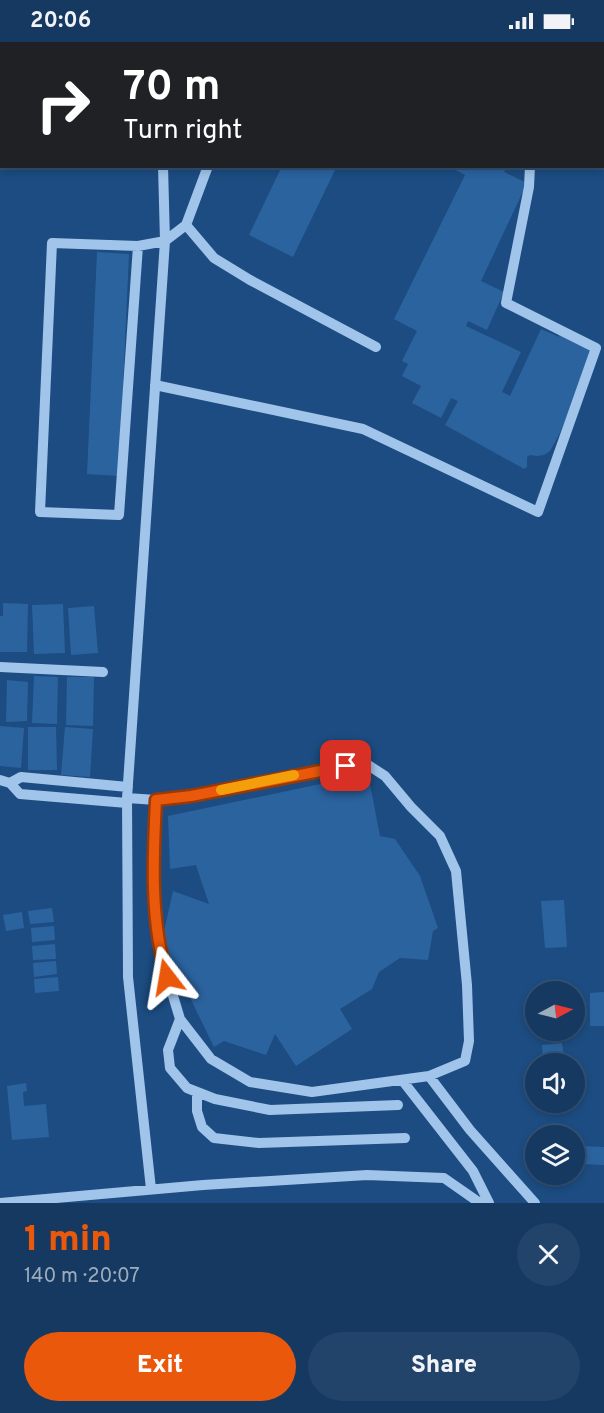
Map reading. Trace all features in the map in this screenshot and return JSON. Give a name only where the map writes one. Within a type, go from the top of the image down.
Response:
[{"type":"street","points":[[151,1189],[128,977],[127,796],[165,241],[163,168]]},
{"type":"street","points":[[138,246],[119,515],[40,512],[52,243],[138,246],[165,241],[186,225],[207,168]]},
{"type":"street","points":[[155,385],[363,429],[538,512],[596,348],[506,303],[530,188],[530,168]]},
{"type":"street","points":[[186,225],[214,258],[250,280],[376,346]]},
{"type":"street","points":[[0,667],[103,672]]},
{"type":"street","points":[[5,781],[21,777],[156,800],[191,796],[327,768],[365,763],[385,776],[440,836],[456,871],[467,986],[469,1041],[465,1061],[429,1076],[312,1092],[250,1082],[211,1059],[180,1019],[161,956],[152,875],[156,800]]},
{"type":"street","points":[[5,781],[20,794],[127,796]]},
{"type":"street","points":[[180,1019],[168,1050],[170,1068],[187,1088],[197,1092],[215,1099],[270,1110],[398,1105]]},
{"type":"street","points":[[429,1076],[470,1130],[535,1203]]},
{"type":"street","points":[[402,1080],[473,1170],[489,1203]]},
{"type":"street","points":[[197,1092],[197,1111],[202,1127],[214,1138],[259,1143],[405,1138]]},
{"type":"street","points":[[0,1203],[151,1189],[367,1175],[444,1178],[480,1203]]},
{"type":"building","points":[[281,168],[336,168],[293,257],[249,235]]},
{"type":"building","points":[[452,168],[506,168],[504,172],[527,183],[481,281],[504,292],[487,330],[468,321],[466,326],[521,352],[502,392],[510,396],[541,329],[559,337],[559,332],[595,349],[550,451],[544,455],[527,457],[527,467],[524,469],[445,425],[458,401],[451,398],[441,418],[412,403],[421,386],[402,376],[408,364],[402,361],[417,331],[394,319],[465,175]]},
{"type":"building","points":[[97,252],[129,254],[119,476],[87,474]]},
{"type":"building","points":[[3,603],[28,604],[27,652],[0,652],[0,616],[3,616]]},
{"type":"building","points":[[63,604],[65,653],[34,654],[32,605]]},
{"type":"building","points":[[94,606],[98,653],[71,655],[68,608]]},
{"type":"building","points":[[34,676],[58,677],[57,724],[32,723]]},
{"type":"building","points":[[67,677],[94,677],[93,726],[66,725]]},
{"type":"building","points":[[7,680],[28,682],[27,721],[6,722]]},
{"type":"building","points":[[0,726],[24,728],[21,768],[0,766]]},
{"type":"building","points":[[28,727],[56,727],[57,770],[28,770]]},
{"type":"building","points":[[65,727],[93,729],[90,777],[61,775]]},
{"type":"building","points":[[368,774],[380,836],[395,839],[420,876],[438,928],[433,931],[428,960],[400,958],[379,972],[372,989],[340,1009],[352,1029],[296,1066],[275,1034],[266,1055],[224,1041],[214,1047],[162,940],[173,891],[209,904],[196,865],[170,869],[168,816]]},
{"type":"building","points":[[564,900],[567,947],[545,948],[541,901]]},
{"type":"building","points":[[52,908],[54,922],[30,924],[28,911]]},
{"type":"building","points":[[22,912],[24,928],[6,931],[3,915]]},
{"type":"building","points":[[54,926],[55,940],[32,942],[31,928]]},
{"type":"building","points":[[55,944],[56,959],[33,960],[32,946]]},
{"type":"building","points":[[56,961],[57,974],[34,977],[33,963]]},
{"type":"building","points":[[58,977],[59,991],[35,993],[34,979]]},
{"type":"building","points":[[604,992],[604,1026],[590,1026],[590,993]]},
{"type":"building","points":[[562,1043],[564,1053],[543,1053],[542,1045]]},
{"type":"building","points":[[26,1083],[27,1091],[23,1092],[24,1106],[46,1104],[49,1137],[12,1140],[7,1086]]},
{"type":"building","points":[[585,1146],[604,1147],[604,1165],[585,1164]]},
{"type":"slow traffic","points":[[221,790],[294,775]]},
{"type":"route","points":[[167,977],[161,956],[152,875],[156,800],[191,796],[346,766]]}]
